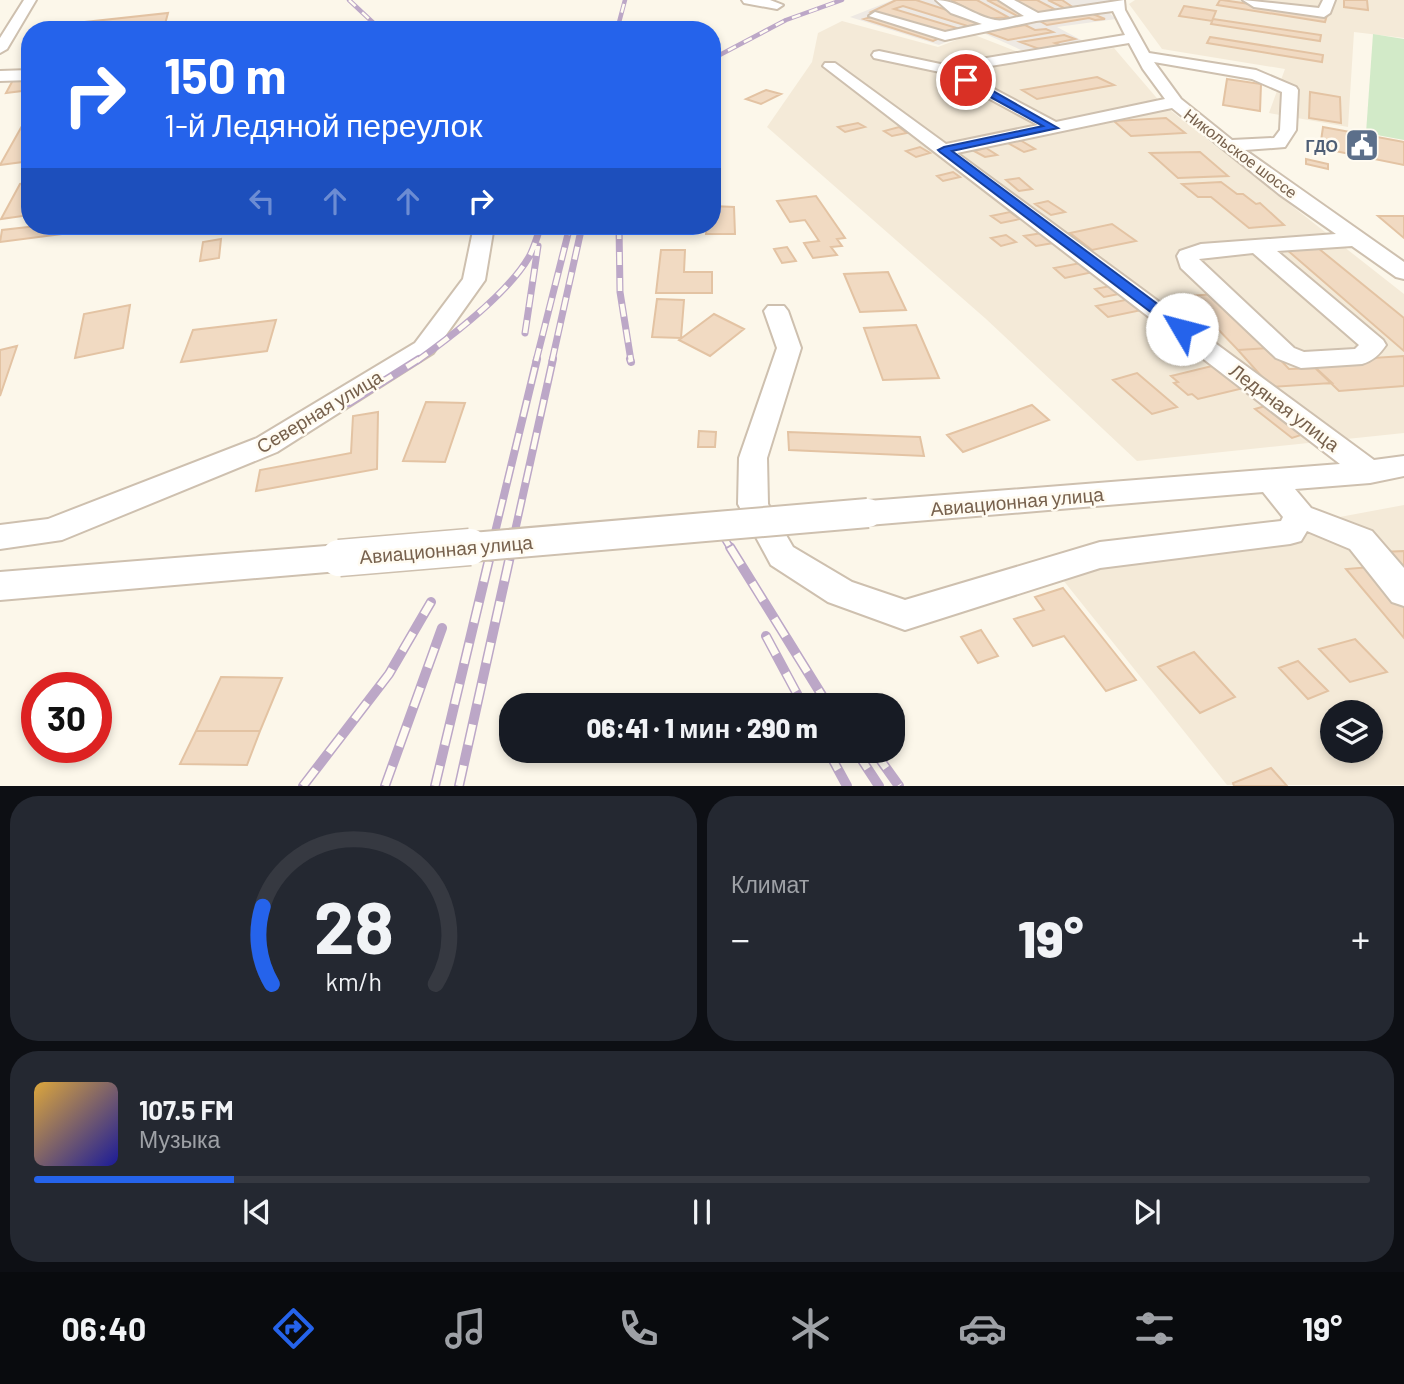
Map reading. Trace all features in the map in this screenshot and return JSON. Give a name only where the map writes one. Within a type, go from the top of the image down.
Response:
[{"type":"street","points":[[0,49],[30,0]]},
{"type":"street","points":[[748,0],[777,5]]},
{"type":"street","points":[[942,0],[956,10]]},
{"type":"street","points":[[1005,0],[1036,17]]},
{"type":"street","points":[[1042,0],[1068,7]]},
{"type":"street","points":[[1249,0],[1254,3],[1324,13],[1329,0]]},
{"type":"street","points":[[928,2],[994,24]]},
{"type":"street","points":[[990,5],[1018,20]]},
{"type":"street","points":[[874,16],[945,36],[1036,17],[1068,7],[1104,5]]},
{"type":"street","name":"Никольское шоссе","points":[[1104,5],[1134,38],[1143,57],[1175,102],[1286,190],[1404,272]]},
{"type":"street","points":[[903,9],[971,30]]},
{"type":"street","points":[[944,68],[1134,38]]},
{"type":"street","points":[[1012,41],[1039,54]]},
{"type":"street","points":[[879,55],[944,68],[1053,128]]},
{"type":"street","points":[[1143,57],[1204,64],[1256,75],[1290,90],[1288,130],[1279,143],[1229,145]]},
{"type":"street","name":"Ледяная улица","points":[[830,66],[1370,471]]},
{"type":"street","points":[[0,76],[21,75]]},
{"type":"street","points":[[944,150],[1175,102]]},
{"type":"street","name":"Северная улица","points":[[0,537],[51,531],[267,445],[424,348],[474,279],[482,235]]},
{"type":"street","points":[[1258,246],[1374,345],[1362,356],[1301,360],[1285,353],[1189,263],[1188,256],[1201,250],[1258,246],[1358,239]]},
{"type":"street","points":[[776,312],[789,348],[753,458],[753,504],[782,556],[839,592],[905,615],[1100,555],[1290,532],[1300,516]]},
{"type":"street","name":"Авиационная улица","points":[[0,586],[1404,467]]},
{"type":"street","points":[[1270,480],[1300,516],[1361,540],[1404,592]]},
{"type":"shaded area","points":[[893,0],[1111,0],[1107,11],[1116,19],[1057,27],[1083,41],[1028,53],[981,32],[970,32],[939,45],[850,17]]},
{"type":"shaded area","points":[[1135,0],[1404,0],[1404,38],[1354,32],[1348,127],[1269,113],[1285,69],[1162,49],[1129,4]]},
{"type":"shaded area","points":[[842,21],[938,47],[972,34],[1036,59],[1114,48],[1161,103],[1404,294],[1404,433],[1137,461],[986,319],[767,127],[812,62],[818,33]]},
{"type":"shaded area","points":[[1404,505],[1404,785],[1227,785],[1055,570]]},
{"type":"green space","points":[[1373,34],[1404,39],[1404,140],[1366,133]]},
{"type":"building","points":[[896,0],[916,0],[987,23],[974,28],[903,6],[894,9],[960,29],[945,34],[871,12]]},
{"type":"building","points":[[951,0],[977,0],[1008,17],[986,19]]},
{"type":"building","points":[[987,0],[1000,0],[1031,16],[1019,17]]},
{"type":"building","points":[[1013,0],[1037,0],[1060,12],[1040,15]]},
{"type":"building","points":[[1048,0],[1062,0],[1077,10],[1068,10]]},
{"type":"building","points":[[1220,0],[1327,15],[1325,22],[1217,5]]},
{"type":"building","points":[[1344,0],[1367,0],[1368,10],[1344,7]]},
{"type":"building","points":[[1184,6],[1216,11],[1212,21],[1179,16]]},
{"type":"building","points":[[1088,12],[1105,19],[1089,18],[1047,25],[1038,20]]},
{"type":"building","points":[[168,13],[166,21],[94,21]]},
{"type":"building","points":[[871,17],[940,38],[933,41],[864,19]]},
{"type":"building","points":[[1213,19],[1321,35],[1320,41],[1211,24]]},
{"type":"building","points":[[1025,25],[1035,30],[1046,29],[1053,32],[1008,40],[986,32]]},
{"type":"building","points":[[1064,35],[1075,39],[1055,43],[1062,46],[1042,50],[1020,42]]},
{"type":"building","points":[[1210,37],[1323,55],[1322,62],[1207,43]]},
{"type":"building","points":[[1097,77],[1114,85],[1037,99],[1022,90]]},
{"type":"building","points":[[21,79],[21,91],[6,93],[13,80]]},
{"type":"building","points":[[1227,79],[1261,84],[1260,111],[1223,105]]},
{"type":"building","points":[[766,90],[781,94],[761,104],[746,99]]},
{"type":"building","points":[[1310,92],[1340,97],[1341,123],[1309,118]]},
{"type":"building","points":[[1166,118],[1185,133],[1131,136],[1114,121]]},
{"type":"building","points":[[858,123],[865,127],[845,132],[838,127]]},
{"type":"building","points":[[899,127],[907,133],[892,136],[884,131]]},
{"type":"building","name":"ГДО","points":[[1323,127],[1404,142],[1404,165],[1320,148]]},
{"type":"building","points":[[21,128],[21,162],[0,165]]},
{"type":"building","points":[[1020,140],[1035,149],[1024,152],[1008,143]]},
{"type":"building","points":[[920,147],[930,153],[916,157],[906,151]]},
{"type":"building","points":[[986,148],[997,155],[985,157],[974,151]]},
{"type":"building","points":[[1200,152],[1228,176],[1178,178],[1150,153]]},
{"type":"building","points":[[1306,159],[1328,164],[1328,169],[1306,164]]},
{"type":"building","points":[[953,172],[960,177],[943,181],[937,176]]},
{"type":"building","points":[[1019,178],[1032,189],[1019,191],[1006,180]]},
{"type":"building","points":[[1221,182],[1237,194],[1243,194],[1256,204],[1260,203],[1284,225],[1249,228],[1211,197],[1198,197],[1182,184]]},
{"type":"building","points":[[20,184],[21,216],[1,219]]},
{"type":"building","points":[[816,196],[845,238],[837,239],[842,246],[831,247],[837,255],[813,258],[804,243],[819,241],[805,220],[790,222],[777,201]]},
{"type":"building","points":[[1048,201],[1065,212],[1051,215],[1035,204]]},
{"type":"building","points":[[721,206],[734,207],[735,234],[721,234]]},
{"type":"building","points":[[1010,212],[1020,219],[1001,223],[991,216]]},
{"type":"building","points":[[1378,216],[1404,216],[1404,238]]},
{"type":"building","points":[[1112,224],[1136,241],[1092,250],[1070,233]]},
{"type":"building","points":[[21,228],[21,235],[54,235],[0,242],[2,230]]},
{"type":"building","points":[[1042,233],[1053,243],[1036,246],[1024,236]]},
{"type":"building","points":[[1006,235],[1016,242],[1001,246],[991,238]]},
{"type":"building","points":[[221,239],[219,258],[200,261],[203,242]]},
{"type":"building","points":[[787,247],[796,261],[782,263],[774,249]]},
{"type":"building","points":[[1318,248],[1404,318],[1404,351],[1286,249]]},
{"type":"building","points":[[661,250],[685,250],[684,272],[712,272],[712,293],[656,293]]},
{"type":"building","points":[[1086,262],[1098,271],[1065,278],[1054,268]]},
{"type":"building","points":[[888,272],[906,310],[860,312],[844,274]]},
{"type":"building","points":[[1120,284],[1129,292],[1104,297],[1095,289]]},
{"type":"building","points":[[1217,294],[1269,348],[1238,350],[1186,296]]},
{"type":"building","points":[[657,299],[684,300],[681,338],[652,337]]},
{"type":"building","points":[[1130,299],[1142,310],[1108,317],[1096,306]]},
{"type":"building","points":[[130,305],[123,348],[75,358],[84,314]]},
{"type":"building","points":[[714,314],[744,329],[710,356],[679,340]]},
{"type":"building","points":[[276,320],[267,351],[181,362],[193,330]]},
{"type":"building","points":[[916,325],[939,378],[883,380],[864,328]]},
{"type":"building","points":[[17,346],[0,396],[0,350]]},
{"type":"building","points":[[1269,348],[1289,369],[1316,368],[1332,383],[1271,387],[1238,350]]},
{"type":"building","points":[[1404,356],[1404,386],[1339,391],[1309,362]]},
{"type":"building","points":[[1220,364],[1248,387],[1198,399],[1192,394],[1188,395],[1174,383],[1178,382],[1171,376]]},
{"type":"building","points":[[1137,373],[1177,407],[1152,414],[1113,380]]},
{"type":"building","points":[[426,402],[465,403],[445,462],[403,461]]},
{"type":"building","points":[[1272,404],[1310,432],[1292,438],[1255,409]]},
{"type":"building","points":[[1032,405],[1049,420],[963,452],[947,435]]},
{"type":"building","points":[[378,412],[377,469],[256,491],[260,470],[351,453],[353,416]]},
{"type":"building","points":[[699,431],[716,432],[715,447],[698,447]]},
{"type":"building","points":[[788,432],[920,437],[924,456],[789,450]]},
{"type":"building","points":[[1404,551],[1404,572],[1383,552]]},
{"type":"building","points":[[1371,567],[1404,605],[1404,638],[1346,569]]},
{"type":"building","points":[[1063,588],[1136,680],[1106,691],[1064,636],[1033,646],[1014,619],[1044,610],[1035,597]]},
{"type":"building","points":[[981,630],[998,656],[978,663],[961,637]]},
{"type":"building","points":[[1355,639],[1387,672],[1350,682],[1319,649]]},
{"type":"building","points":[[1194,652],[1235,697],[1200,713],[1158,667]]},
{"type":"building","points":[[1298,661],[1328,691],[1308,699],[1279,668]]},
{"type":"building","points":[[221,677],[282,678],[260,731],[196,731]]},
{"type":"building","points":[[196,731],[260,731],[247,765],[180,764]]},
{"type":"building","points":[[1271,768],[1287,786],[1234,786],[1233,783]]},
{"type":"railway","points":[[349,0],[371,21]]},
{"type":"railway","points":[[619,21],[625,0]]},
{"type":"railway","points":[[721,54],[786,20],[842,0]]},
{"type":"railway","points":[[417,361],[462,327],[508,285],[529,257],[538,235]]},
{"type":"railway","points":[[536,361],[568,235]]},
{"type":"railway","points":[[552,361],[580,235]]},
{"type":"railway","points":[[619,235],[620,292],[631,361]]},
{"type":"railway","points":[[525,333],[538,246]]},
{"type":"railway","points":[[349,403],[419,359]]},
{"type":"railway","points":[[491,549],[537,359]]},
{"type":"railway","points":[[511,549],[553,359]]},
{"type":"railway","points":[[720,531],[731,549]]},
{"type":"railway","points":[[435,786],[492,547]]},
{"type":"railway","points":[[459,786],[512,547]]},
{"type":"railway","points":[[730,547],[821,693]]},
{"type":"railway","points":[[303,786],[389,674],[431,602]]},
{"type":"railway","points":[[385,786],[442,628]]},
{"type":"railway","points":[[766,636],[797,693]]},
{"type":"railway","points":[[835,763],[847,786]]},
{"type":"railway","points":[[864,763],[879,786]]},
{"type":"railway","points":[[883,763],[899,786]]},
{"type":"place","name":"ГДО","points":[[1362,145]]},
{"type":"route","points":[[966,80],[1053,128],[944,150],[1182,329]]}]
